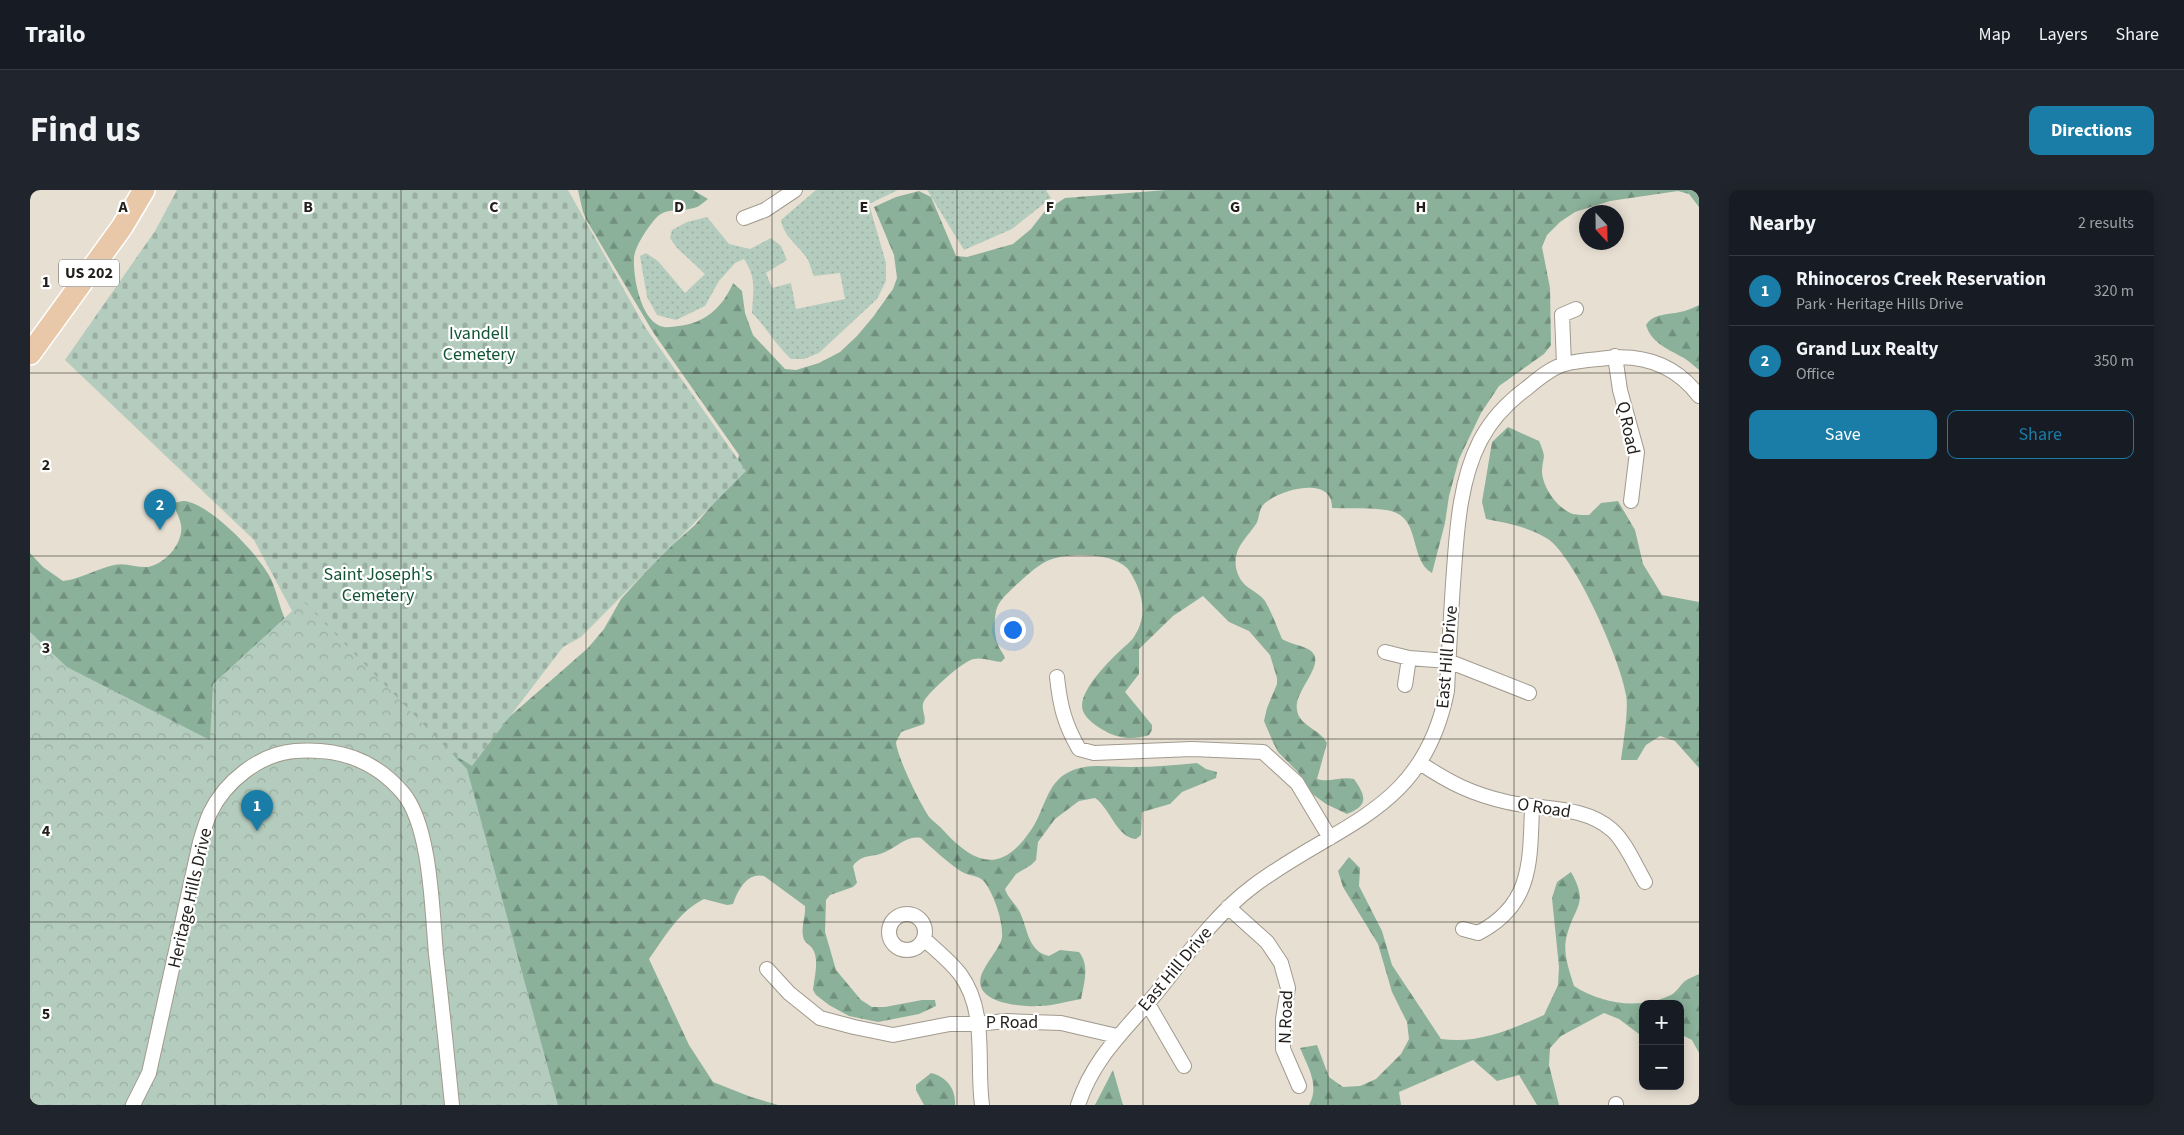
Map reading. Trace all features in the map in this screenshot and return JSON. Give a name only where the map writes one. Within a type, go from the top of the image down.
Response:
[{"type":"main road","name":"US 202","points":[[30,354],[116,235],[144,190]]},
{"type":"street","points":[[744,218],[765,210],[795,190]]},
{"type":"street","points":[[1564,364],[1562,315],[1576,309]]},
{"type":"street","name":"East Hill Drive","points":[[1078,1105],[1085,1084],[1097,1062],[1117,1036],[1148,1004],[1228,907],[1270,875],[1364,818],[1404,784],[1420,763],[1433,740],[1442,715],[1447,691],[1457,529],[1469,468],[1480,441],[1495,419],[1515,397],[1539,378],[1564,364],[1615,356],[1649,361],[1671,369],[1689,382],[1699,396]]},
{"type":"street","name":"Q Road","points":[[1615,356],[1620,390],[1637,452],[1631,500]]},
{"type":"street","points":[[1385,652],[1410,658],[1448,661],[1529,693]]},
{"type":"street","points":[[1405,686],[1410,658]]},
{"type":"street","points":[[1057,677],[1060,705],[1070,734],[1078,748],[1094,753],[1192,749],[1263,752],[1298,783],[1330,838]]},
{"type":"street","name":"Heritage Hills Drive","points":[[133,1105],[149,1073],[200,842],[211,813],[224,791],[244,772],[266,759],[292,751],[319,749],[344,753],[372,767],[404,794],[416,817],[428,868],[452,1105]]},
{"type":"street","name":"O Road","points":[[1420,763],[1452,784],[1486,797],[1586,814],[1613,830],[1645,882]]},
{"type":"street","points":[[1464,929],[1478,933],[1492,926],[1509,912],[1524,884],[1530,861],[1532,806]]},
{"type":"street","name":"N Road","points":[[1228,907],[1267,942],[1282,963],[1288,988],[1283,1019],[1283,1049],[1299,1086]]},
{"type":"street","name":"P Road","points":[[924,939],[963,979],[972,998],[978,1024],[1005,1021],[1061,1023],[1117,1036]]},
{"type":"street","points":[[767,969],[789,993],[820,1018],[854,1027],[893,1035],[950,1024],[978,1024],[982,1105]]},
{"type":"street","points":[[1148,1004],[1184,1066]]},
{"type":"green space","name":"Ivandell Cemetery","points":[[177,190],[568,190],[645,327],[746,471],[581,637],[563,647],[472,766],[379,709],[306,637],[254,540],[65,360],[155,231]]},
{"type":"green space","points":[[578,190],[693,190],[708,199],[694,208],[660,214],[642,237],[635,253],[634,267],[637,288],[644,309],[656,324],[664,327],[688,324],[712,312],[724,299],[733,283],[742,291],[745,313],[753,335],[785,369],[796,370],[819,363],[840,352],[873,317],[893,289],[897,278],[894,255],[874,207],[896,197],[919,191],[931,197],[956,256],[967,257],[1013,244],[1031,229],[1045,211],[1065,198],[1166,190],[1699,190],[1699,207],[1689,194],[1678,191],[1610,201],[1597,205],[1579,205],[1579,211],[1560,222],[1547,235],[1542,247],[1550,288],[1551,345],[1544,354],[1499,386],[1481,413],[1459,459],[1432,573],[1420,559],[1411,530],[1407,522],[1400,515],[1384,510],[1332,508],[1330,497],[1324,491],[1315,488],[1292,490],[1264,504],[1256,524],[1238,549],[1236,568],[1238,575],[1245,585],[1265,601],[1282,639],[1308,649],[1315,656],[1313,670],[1300,695],[1297,710],[1302,720],[1320,734],[1327,743],[1317,779],[1354,779],[1363,795],[1363,800],[1359,808],[1354,811],[1347,814],[1326,804],[1311,793],[1298,772],[1278,752],[1264,721],[1277,684],[1270,655],[1249,631],[1229,622],[1203,596],[1173,616],[1139,649],[1139,674],[1125,692],[1152,725],[1152,730],[1149,735],[1144,737],[1132,738],[1115,736],[1099,727],[1084,714],[1082,704],[1084,695],[1095,677],[1132,639],[1139,629],[1142,602],[1135,581],[1127,568],[1111,559],[1100,556],[1076,555],[1055,558],[1034,569],[1001,600],[996,611],[995,628],[998,645],[1005,658],[1001,662],[974,659],[955,670],[924,701],[924,724],[901,732],[896,742],[905,769],[926,812],[930,818],[967,852],[989,860],[1010,853],[1031,830],[1055,783],[1061,777],[1077,769],[1093,766],[1149,767],[1197,763],[1206,769],[1217,772],[1216,778],[1182,792],[1170,804],[1142,812],[1141,835],[1136,839],[1124,834],[1105,808],[1095,798],[1079,801],[1055,819],[1038,842],[1036,860],[1016,874],[1005,889],[1018,909],[1036,949],[1049,956],[1060,950],[1079,952],[1085,969],[1085,981],[1081,999],[1045,1006],[1023,1006],[1002,1002],[985,993],[981,985],[981,976],[1002,937],[1000,919],[992,894],[983,880],[959,870],[921,838],[911,838],[881,854],[864,857],[856,862],[853,866],[857,883],[853,887],[830,895],[826,900],[825,932],[836,970],[861,1000],[872,1007],[885,1007],[922,1000],[935,1000],[936,1006],[919,1014],[878,1022],[849,1016],[816,995],[813,990],[816,957],[803,936],[805,906],[764,876],[758,875],[748,879],[733,904],[727,905],[704,899],[695,904],[673,926],[649,959],[689,1045],[713,1082],[778,1105],[30,1105],[30,553],[43,567],[63,581],[114,565],[123,564],[148,567],[155,565],[167,557],[180,538],[180,520],[173,503],[184,501],[195,504],[220,520],[256,557],[271,579],[285,619],[507,719],[588,648],[604,629],[621,599],[660,556],[695,525],[712,505],[737,466],[739,455],[653,332],[583,212]]},
{"type":"green space","points":[[816,190],[898,190],[869,204],[886,263],[886,281],[877,299],[819,353],[804,359],[791,359],[752,313],[753,279],[744,259],[735,263],[719,281],[705,306],[676,320],[657,315],[647,297],[640,256],[646,253],[658,261],[685,293],[705,274],[677,248],[670,238],[672,230],[687,222],[707,217],[729,244],[750,249],[771,238],[781,246],[787,260],[766,273],[772,288],[791,283],[796,309],[845,299],[840,273],[814,276],[807,259],[788,236],[781,220]]},
{"type":"green space","points":[[927,190],[1046,190],[1051,198],[1012,229],[964,250]]},
{"type":"green space","points":[[1699,305],[1699,370],[1655,340],[1646,325],[1657,316],[1685,311]]},
{"type":"green space","points":[[1508,427],[1539,441],[1544,454],[1542,471],[1545,484],[1552,497],[1562,507],[1573,514],[1589,515],[1601,503],[1618,501],[1635,530],[1643,564],[1662,595],[1699,602],[1699,768],[1675,741],[1660,736],[1646,745],[1637,760],[1621,760],[1626,718],[1626,695],[1606,635],[1583,587],[1559,549],[1548,539],[1526,528],[1486,519],[1482,502],[1492,442]]},
{"type":"green space","points":[[303,601],[467,769],[558,1105],[30,1105],[30,632],[67,667],[210,740],[213,684]]},
{"type":"green space","points":[[1349,857],[1360,868],[1359,886],[1382,931],[1392,965],[1441,1039],[1455,1040],[1481,1038],[1506,1031],[1544,1015],[1558,985],[1559,967],[1552,898],[1557,882],[1571,872],[1580,898],[1567,935],[1565,948],[1574,986],[1608,1001],[1639,1003],[1639,1034],[1619,1019],[1604,1013],[1561,1036],[1550,1048],[1549,1065],[1559,1105],[1537,1105],[1519,1075],[1497,1081],[1473,1060],[1399,1092],[1401,1105],[1309,1105],[1313,1091],[1312,1076],[1300,1048],[1317,1045],[1329,1077],[1343,1087],[1360,1086],[1376,1079],[1401,1054],[1409,1039],[1407,1022],[1392,992],[1378,944],[1343,887],[1338,871]]},
{"type":"green space","points":[[1699,974],[1699,1053],[1692,1040],[1684,1036],[1684,1000],[1659,1000],[1671,995],[1685,981]]},
{"type":"green space","points":[[1113,1070],[1123,1105],[1095,1105]]},
{"type":"green space","points":[[931,1073],[942,1077],[952,1089],[955,1105],[924,1105],[916,1090],[916,1085]]},
{"type":"place","name":"Grand Lux Realty","points":[[160,530]]},
{"type":"place","name":"Rhinoceros Creek Reservation","points":[[257,831]]},
{"type":"park label","name":"Saint Joseph's Cemetery","points":[[378,584]]}]
